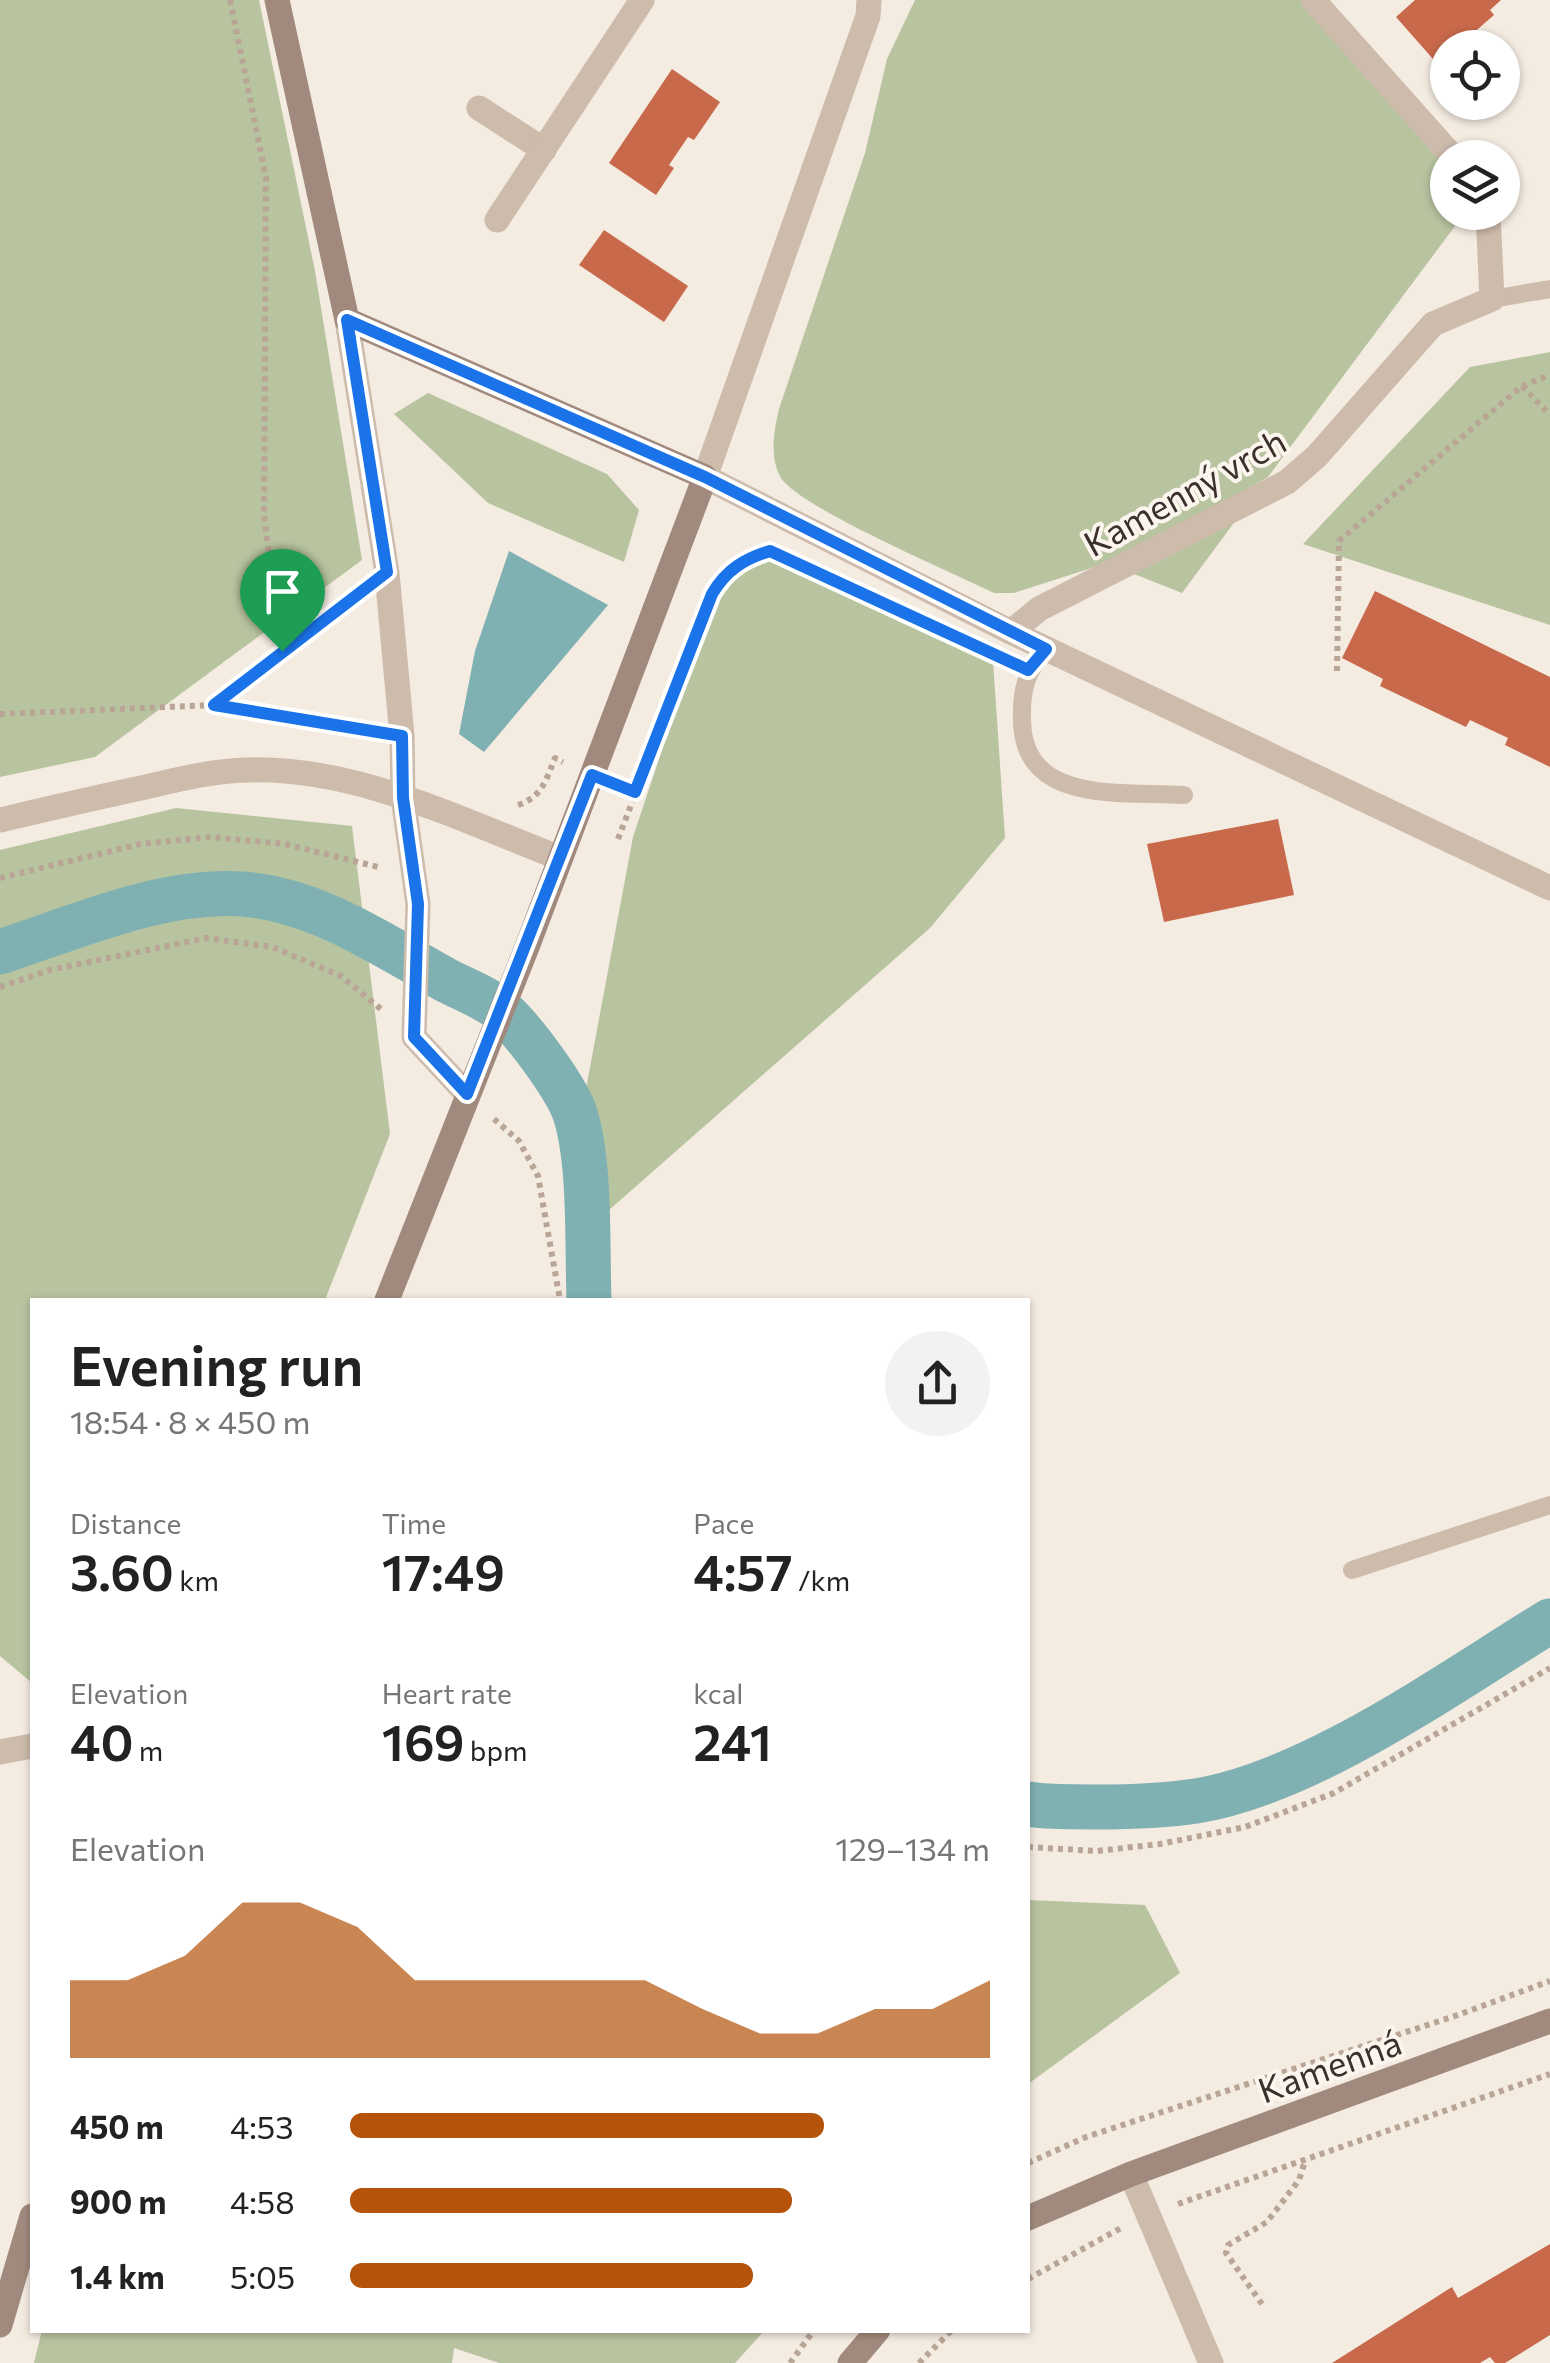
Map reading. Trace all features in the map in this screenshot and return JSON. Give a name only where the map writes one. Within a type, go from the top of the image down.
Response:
[{"type":"street","points":[[278,0],[347,320],[387,572],[402,736],[403,798],[418,904],[414,1037],[467,1094]]},
{"type":"street","points":[[497,220],[642,0]]},
{"type":"street","points":[[388,1298],[527,947],[705,477],[868,16],[869,0]]},
{"type":"street","points":[[1313,0],[1438,140]]},
{"type":"street","points":[[479,108],[544,150]]},
{"type":"street","points":[[1489,230],[1492,298]]},
{"type":"street","name":"Kamenný vrch","points":[[1011,632],[1040,609],[1287,482],[1317,456],[1433,324],[1492,298]]},
{"type":"street","points":[[347,320],[705,477],[1011,632],[1550,888]]},
{"type":"street","points":[[0,820],[190,777],[245,770],[314,774],[403,798],[560,858]]},
{"type":"street","points":[[0,1752],[30,1746]]},
{"type":"street","name":"Kamenná","points":[[1030,2217],[1131,2174],[1550,2021]]},
{"type":"street","points":[[1131,2174],[1211,2363]]},
{"type":"street","points":[[0,2326],[30,2223]]},
{"type":"street","points":[[850,2363],[875,2333]]},
{"type":"lane","points":[[1492,298],[1550,289]]},
{"type":"lane","points":[[1046,649],[1028,670],[1022,694],[1022,726],[1027,750],[1037,766],[1053,781],[1081,789],[1184,795]]},
{"type":"lane","points":[[1352,1570],[1550,1505]]},
{"type":"path","points":[[230,0],[266,178],[264,515],[282,651]]},
{"type":"path","points":[[1337,671],[1339,541],[1522,386],[1550,375]]},
{"type":"path","points":[[1522,386],[1550,415]]},
{"type":"path","points":[[618,839],[722,576],[748,558],[770,551],[787,559]]},
{"type":"path","points":[[214,705],[387,572]]},
{"type":"path","points":[[0,714],[214,705],[402,736]]},
{"type":"path","points":[[502,805],[518,806],[532,800],[542,789],[554,758],[635,792]]},
{"type":"path","points":[[0,878],[140,844],[210,837],[286,844],[387,869],[418,904]]},
{"type":"path","points":[[0,987],[50,970],[206,938],[272,947],[342,976],[414,1037]]},
{"type":"path","points":[[467,1094],[520,1142],[538,1176],[560,1298]]},
{"type":"path","points":[[1030,1847],[1097,1851],[1160,1844],[1245,1827],[1334,1793],[1550,1668]]},
{"type":"path","points":[[1030,2162],[1086,2137],[1550,1981]]},
{"type":"path","points":[[1030,2278],[1149,2214],[1550,2074]]},
{"type":"path","points":[[1262,2304],[1226,2254],[1228,2245],[1267,2222],[1299,2180],[1306,2160]]},
{"type":"path","points":[[790,2363],[812,2333]]},
{"type":"path","points":[[920,2363],[949,2333]]},
{"type":"green space","points":[[0,0],[259,0],[315,271],[362,560],[95,757],[0,777]]},
{"type":"green space","points":[[915,0],[1309,0],[1430,145],[1430,230],[1452,230],[1268,477],[1157,541],[1107,563],[1014,593],[994,593],[817,506],[781,478],[775,461],[779,409],[865,153],[887,59]]},
{"type":"green space","points":[[1550,352],[1550,625],[1303,544],[1470,367]]},
{"type":"green space","points":[[428,393],[607,474],[639,510],[624,562],[488,503],[394,414]]},
{"type":"green space","points":[[1239,516],[1182,593],[1134,574]]},
{"type":"green space","points":[[787,550],[992,646],[1005,838],[930,928],[592,1225],[594,1169],[582,1110],[633,837],[727,575]]},
{"type":"green space","points":[[176,808],[352,826],[390,1134],[326,1298],[30,1298],[30,1681],[0,1656],[0,850]]},
{"type":"green space","points":[[1030,1900],[1145,1905],[1180,1973],[1030,2083]]},
{"type":"green space","points":[[41,2333],[762,2333],[735,2363],[499,2363],[454,2348],[452,2363],[34,2363]]},
{"type":"water","points":[[509,551],[608,605],[484,752],[459,734],[475,651]]},
{"type":"building","points":[[1415,0],[1501,0],[1490,10],[1494,15],[1477,30],[1430,30],[1430,56],[1396,17]]},
{"type":"building","points":[[672,69],[720,102],[694,140],[688,137],[669,165],[674,168],[656,195],[609,163]]},
{"type":"building","points":[[604,230],[688,286],[664,322],[579,265]]},
{"type":"building","points":[[1375,591],[1550,677],[1550,767],[1505,745],[1508,738],[1470,720],[1466,727],[1380,686],[1383,679],[1342,658]]},
{"type":"building","points":[[1278,819],[1294,895],[1164,922],[1147,844]]},
{"type":"building","points":[[1550,2244],[1550,2335],[1505,2363],[1495,2363],[1490,2357],[1480,2363],[1332,2363],[1452,2287],[1458,2298]]},
{"type":"waterway","points":[[0,952],[150,904],[181,897],[242,894],[322,914],[490,1002],[532,1045],[574,1111],[586,1178],[589,1298]]},
{"type":"waterway","points":[[1030,1804],[1159,1805],[1240,1790],[1333,1752],[1379,1727],[1550,1621]]},
{"type":"route","points":[[347,320],[705,477],[1046,649],[1028,670],[770,551],[748,558],[722,576],[635,792],[592,775],[467,1094],[414,1037],[418,904],[403,798],[402,736],[214,705],[282,651],[387,572],[347,320]]}]
